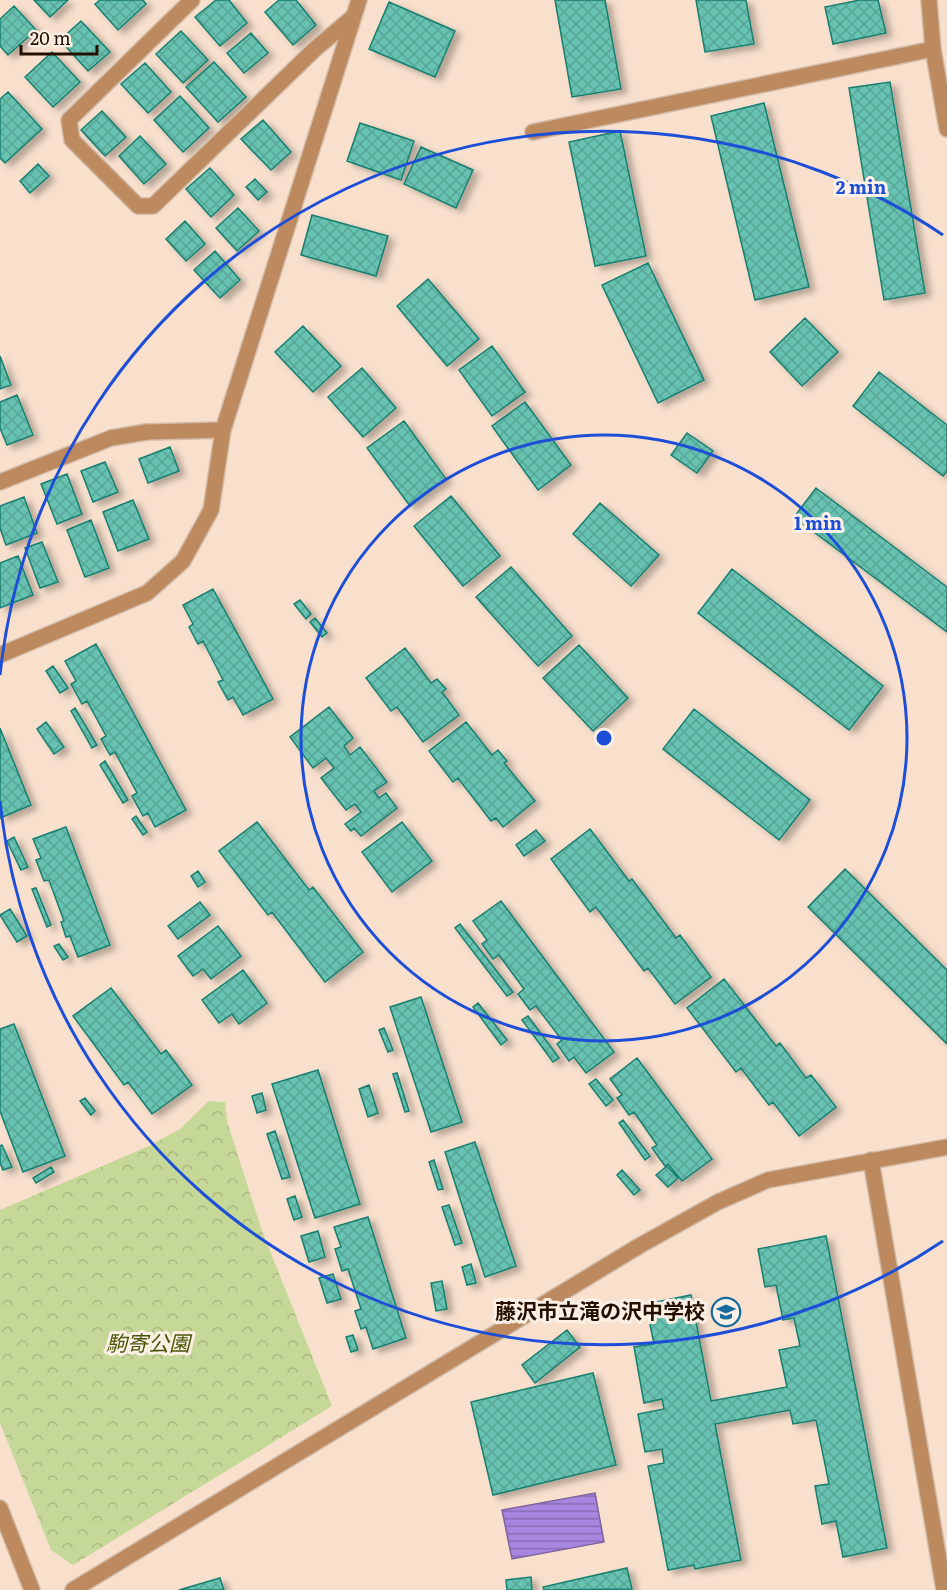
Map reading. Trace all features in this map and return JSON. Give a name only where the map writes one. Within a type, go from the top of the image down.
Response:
[{"type":"street","points":[[192,0],[69,120],[72,140],[138,206],[153,206],[315,49],[354,17]]},
{"type":"street","points":[[0,655],[147,593],[183,561],[211,510],[224,430],[359,0]]},
{"type":"street","points":[[929,0],[933,49],[947,129]]},
{"type":"street","points":[[533,132],[933,49]]},
{"type":"street","points":[[0,482],[111,438],[147,432],[224,430]]},
{"type":"street","points":[[73,1590],[639,1246],[718,1202],[768,1180],[947,1147]]},
{"type":"street","points":[[871,1160],[944,1590]]},
{"type":"street","points":[[0,1508],[32,1590]]},
{"type":"green space","name":"駒寄公園","points":[[209,1101],[225,1102],[227,1121],[262,1231],[332,1406],[73,1565],[51,1550],[0,1423],[0,1210],[149,1146],[180,1129]]},
{"type":"shaded area","points":[[595,1493],[604,1542],[512,1559],[502,1510]]},
{"type":"building","points":[[34,0],[68,0],[50,17]]},
{"type":"building","points":[[100,0],[143,0],[146,4],[118,30],[95,4]]},
{"type":"building","points":[[216,0],[229,0],[247,23],[220,46],[195,17]]},
{"type":"building","points":[[279,0],[296,0],[316,25],[293,45],[265,12]]},
{"type":"building","points":[[555,0],[605,0],[621,89],[572,97]]},
{"type":"building","points":[[696,0],[746,0],[754,44],[705,52]]},
{"type":"building","points":[[860,0],[878,0],[886,33],[833,44],[825,7]]},
{"type":"building","points":[[389,2],[455,31],[435,77],[369,49]]},
{"type":"building","points":[[14,6],[36,30],[8,55],[0,46],[0,19]]},
{"type":"building","points":[[81,21],[110,52],[88,71],[60,40]]},
{"type":"building","points":[[181,31],[208,60],[183,83],[156,54]]},
{"type":"building","points":[[251,33],[268,53],[244,73],[227,53]]},
{"type":"building","points":[[52,52],[80,82],[53,107],[25,77]]},
{"type":"building","points":[[214,62],[246,97],[218,122],[186,87]]},
{"type":"building","points":[[145,63],[171,92],[148,113],[121,84]]},
{"type":"building","points":[[890,82],[925,293],[884,300],[849,88]]},
{"type":"building","points":[[8,92],[42,129],[5,163],[0,158],[0,99]]},
{"type":"building","points":[[180,96],[209,128],[183,152],[154,120]]},
{"type":"building","points":[[764,103],[809,287],[755,300],[711,116]]},
{"type":"building","points":[[102,111],[126,137],[105,156],[81,130]]},
{"type":"building","points":[[263,120],[291,152],[271,170],[241,139]]},
{"type":"building","points":[[360,123],[414,141],[401,180],[347,161]]},
{"type":"building","points":[[620,131],[646,256],[595,266],[569,142]]},
{"type":"building","points":[[140,136],[166,164],[144,184],[119,156]]},
{"type":"building","points":[[421,147],[473,170],[456,208],[404,184]]},
{"type":"building","points":[[38,164],[49,176],[30,193],[20,181]]},
{"type":"building","points":[[210,168],[234,195],[211,217],[186,189]]},
{"type":"building","points":[[255,179],[267,192],[258,200],[246,187]]},
{"type":"building","points":[[238,208],[259,231],[237,251],[216,228]]},
{"type":"building","points":[[312,215],[388,236],[376,276],[301,255]]},
{"type":"building","points":[[185,221],[205,244],[186,261],[166,239]]},
{"type":"building","points":[[215,251],[240,280],[220,298],[194,270]]},
{"type":"building","points":[[648,263],[704,380],[658,403],[602,285]]},
{"type":"building","points":[[428,279],[479,339],[447,366],[397,306]]},
{"type":"building","points":[[805,318],[838,352],[802,386],[770,352]]},
{"type":"building","points":[[303,326],[341,366],[313,392],[275,352]]},
{"type":"building","points":[[492,346],[525,392],[492,416],[459,370]]},
{"type":"building","points":[[0,356],[11,385],[0,389]]},
{"type":"building","points":[[362,368],[396,408],[363,437],[328,397]]},
{"type":"building","points":[[879,372],[947,425],[947,471],[943,476],[853,406]]},
{"type":"building","points":[[17,395],[33,435],[7,445],[0,428],[0,402]]},
{"type":"building","points":[[525,402],[571,465],[538,490],[492,426]]},
{"type":"building","points":[[404,421],[446,479],[410,506],[367,448]]},
{"type":"building","points":[[687,433],[713,451],[697,473],[671,455]]},
{"type":"building","points":[[170,447],[179,471],[148,483],[139,459]]},
{"type":"building","points":[[105,462],[118,492],[93,502],[81,471]]},
{"type":"building","points":[[67,474],[82,514],[57,524],[41,484]]},
{"type":"building","points":[[816,488],[947,587],[947,632],[794,517]]},
{"type":"building","points":[[451,496],[500,556],[463,586],[414,526]]},
{"type":"building","points":[[24,497],[37,533],[6,545],[0,528],[0,506]]},
{"type":"building","points":[[133,500],[149,539],[118,551],[103,512]]},
{"type":"building","points":[[600,503],[659,555],[631,586],[573,534]]},
{"type":"building","points":[[91,520],[109,568],[85,577],[67,530]]},
{"type":"building","points":[[42,542],[58,582],[40,588],[25,548]]},
{"type":"building","points":[[18,556],[33,595],[0,608],[0,563]]},
{"type":"building","points":[[511,567],[572,636],[538,666],[476,597]]},
{"type":"building","points":[[732,569],[883,686],[849,730],[698,613]]},
{"type":"building","points":[[213,589],[273,699],[243,715],[233,697],[228,700],[218,682],[223,680],[203,641],[198,644],[189,627],[193,624],[183,605]]},
{"type":"building","points":[[300,600],[311,614],[306,619],[294,604]]},
{"type":"building","points":[[315,618],[327,633],[322,637],[310,622]]},
{"type":"building","points":[[96,644],[186,810],[155,827],[148,813],[143,816],[132,796],[137,793],[115,752],[110,755],[101,739],[106,736],[87,701],[82,704],[71,684],[76,681],[65,661]]},
{"type":"building","points":[[579,645],[628,698],[593,731],[543,678]]},
{"type":"building","points":[[405,648],[431,683],[437,679],[446,689],[442,692],[459,715],[423,742],[397,707],[391,711],[366,678]]},
{"type":"building","points":[[53,666],[68,688],[60,693],[46,671]]},
{"type":"building","points":[[329,707],[353,738],[344,746],[350,755],[360,747],[387,782],[374,791],[379,798],[386,793],[397,808],[361,836],[354,828],[351,831],[345,824],[361,812],[355,804],[346,810],[321,778],[334,768],[326,758],[313,768],[290,737]]},
{"type":"building","points":[[75,708],[97,745],[92,748],[71,711]]},
{"type":"building","points":[[694,709],[810,800],[779,840],[663,749]]},
{"type":"building","points":[[46,722],[64,747],[54,754],[37,729]]},
{"type":"building","points":[[466,722],[492,755],[498,750],[507,761],[504,763],[535,801],[503,827],[496,818],[491,821],[458,778],[453,782],[429,751]]},
{"type":"building","points":[[0,728],[31,805],[0,818]]},
{"type":"building","points":[[105,761],[128,800],[123,803],[100,765]]},
{"type":"building","points":[[136,816],[147,832],[143,835],[132,819]]},
{"type":"building","points":[[257,822],[309,890],[313,887],[363,952],[325,982],[272,912],[268,915],[219,851]]},
{"type":"building","points":[[402,822],[432,861],[392,892],[362,852]]},
{"type":"building","points":[[66,827],[110,945],[78,957],[70,936],[66,937],[61,922],[64,921],[49,880],[44,881],[36,860],[41,858],[33,839]]},
{"type":"building","points":[[590,829],[629,881],[632,879],[676,938],[680,935],[711,977],[675,1004],[648,968],[644,971],[596,907],[590,912],[551,859]]},
{"type":"building","points":[[536,830],[545,841],[524,856],[516,845]]},
{"type":"building","points":[[14,837],[28,867],[21,870],[7,841]]},
{"type":"building","points":[[845,869],[947,970],[947,1044],[808,907]]},
{"type":"building","points":[[198,871],[205,882],[198,887],[191,876]]},
{"type":"building","points":[[36,888],[51,925],[47,927],[32,889]]},
{"type":"building","points":[[501,901],[614,1052],[586,1073],[574,1057],[569,1061],[557,1044],[562,1040],[536,1006],[530,1010],[518,994],[524,989],[499,955],[493,959],[482,944],[487,940],[473,921]]},
{"type":"building","points":[[200,902],[210,915],[178,939],[168,926]]},
{"type":"building","points":[[10,909],[27,936],[17,942],[0,915]]},
{"type":"building","points":[[460,924],[513,992],[507,996],[455,928]]},
{"type":"building","points":[[218,926],[241,956],[211,979],[203,969],[193,976],[178,956]]},
{"type":"building","points":[[59,944],[68,957],[63,960],[54,946]]},
{"type":"building","points":[[243,970],[267,1003],[239,1024],[232,1014],[219,1023],[202,1000]]},
{"type":"building","points":[[724,979],[776,1046],[780,1043],[806,1078],[811,1075],[836,1107],[799,1136],[773,1102],[769,1105],[741,1068],[736,1072],[687,1008]]},
{"type":"building","points":[[111,988],[161,1054],[166,1050],[192,1085],[152,1114],[128,1082],[124,1085],[73,1016]]},
{"type":"building","points":[[421,997],[462,1122],[431,1132],[390,1007]]},
{"type":"building","points":[[478,1003],[507,1040],[501,1045],[473,1007]]},
{"type":"building","points":[[528,1016],[559,1058],[553,1062],[522,1020]]},
{"type":"building","points":[[14,1024],[65,1156],[23,1172],[0,1111],[0,1029]]},
{"type":"building","points":[[384,1028],[393,1050],[388,1052],[379,1030]]},
{"type":"building","points":[[637,1058],[712,1159],[682,1181],[668,1164],[665,1166],[652,1148],[657,1145],[634,1112],[629,1115],[617,1098],[622,1095],[610,1079]]},
{"type":"building","points":[[318,1070],[360,1204],[315,1218],[272,1084]]},
{"type":"building","points":[[397,1073],[409,1111],[405,1112],[393,1074]]},
{"type":"building","points":[[596,1079],[613,1100],[606,1106],[589,1084]]},
{"type":"building","points":[[369,1085],[378,1113],[368,1117],[359,1089]]},
{"type":"building","points":[[262,1093],[266,1110],[257,1113],[252,1096]]},
{"type":"building","points":[[85,1098],[95,1111],[91,1115],[80,1101]]},
{"type":"building","points":[[623,1120],[650,1156],[645,1160],[619,1123]]},
{"type":"building","points":[[275,1131],[290,1177],[282,1179],[267,1134]]},
{"type":"building","points":[[475,1142],[516,1266],[485,1277],[445,1152]]},
{"type":"building","points":[[2,1145],[12,1167],[3,1170],[0,1163],[0,1146]]},
{"type":"building","points":[[434,1160],[443,1189],[438,1190],[429,1162]]},
{"type":"building","points":[[667,1166],[678,1178],[668,1187],[656,1175]]},
{"type":"building","points":[[51,1167],[54,1172],[36,1183],[33,1178]]},
{"type":"building","points":[[622,1170],[640,1190],[634,1195],[617,1175]]},
{"type":"building","points":[[295,1196],[302,1217],[294,1220],[287,1199]]},
{"type":"building","points":[[449,1205],[462,1243],[455,1245],[442,1207]]},
{"type":"building","points":[[368,1217],[406,1338],[373,1349],[366,1327],[361,1329],[355,1311],[361,1309],[348,1269],[342,1271],[335,1249],[341,1247],[334,1227]]},
{"type":"building","points":[[318,1231],[325,1257],[309,1262],[301,1236]]},
{"type":"building","points":[[826,1236],[887,1548],[843,1557],[836,1521],[822,1524],[815,1486],[829,1484],[816,1420],[793,1424],[790,1410],[715,1424],[741,1560],[695,1569],[694,1565],[668,1570],[648,1466],[664,1463],[662,1449],[645,1452],[638,1414],[664,1409],[662,1399],[644,1403],[634,1347],[654,1344],[646,1304],[691,1295],[711,1401],[787,1387],[779,1350],[800,1346],[794,1318],[783,1320],[776,1285],[765,1287],[758,1249]]},
{"type":"building","points":[[471,1264],[476,1283],[467,1285],[462,1267]]},
{"type":"building","points":[[333,1274],[341,1299],[327,1303],[319,1278]]},
{"type":"building","points":[[442,1281],[447,1309],[436,1311],[431,1283]]},
{"type":"building","points":[[567,1330],[580,1347],[535,1383],[522,1365]]},
{"type":"building","points":[[353,1335],[358,1350],[351,1352],[346,1337]]},
{"type":"building","points":[[593,1373],[616,1465],[493,1495],[471,1402]]},
{"type":"building","points":[[627,1568],[632,1589],[544,1590],[543,1587]]},
{"type":"building","points":[[531,1577],[532,1590],[507,1590],[506,1580]]},
{"type":"building","points":[[220,1578],[224,1590],[179,1590]]},
{"type":"place","name":"藤沢市立滝の沢中学校","points":[[726,1312]]}]
